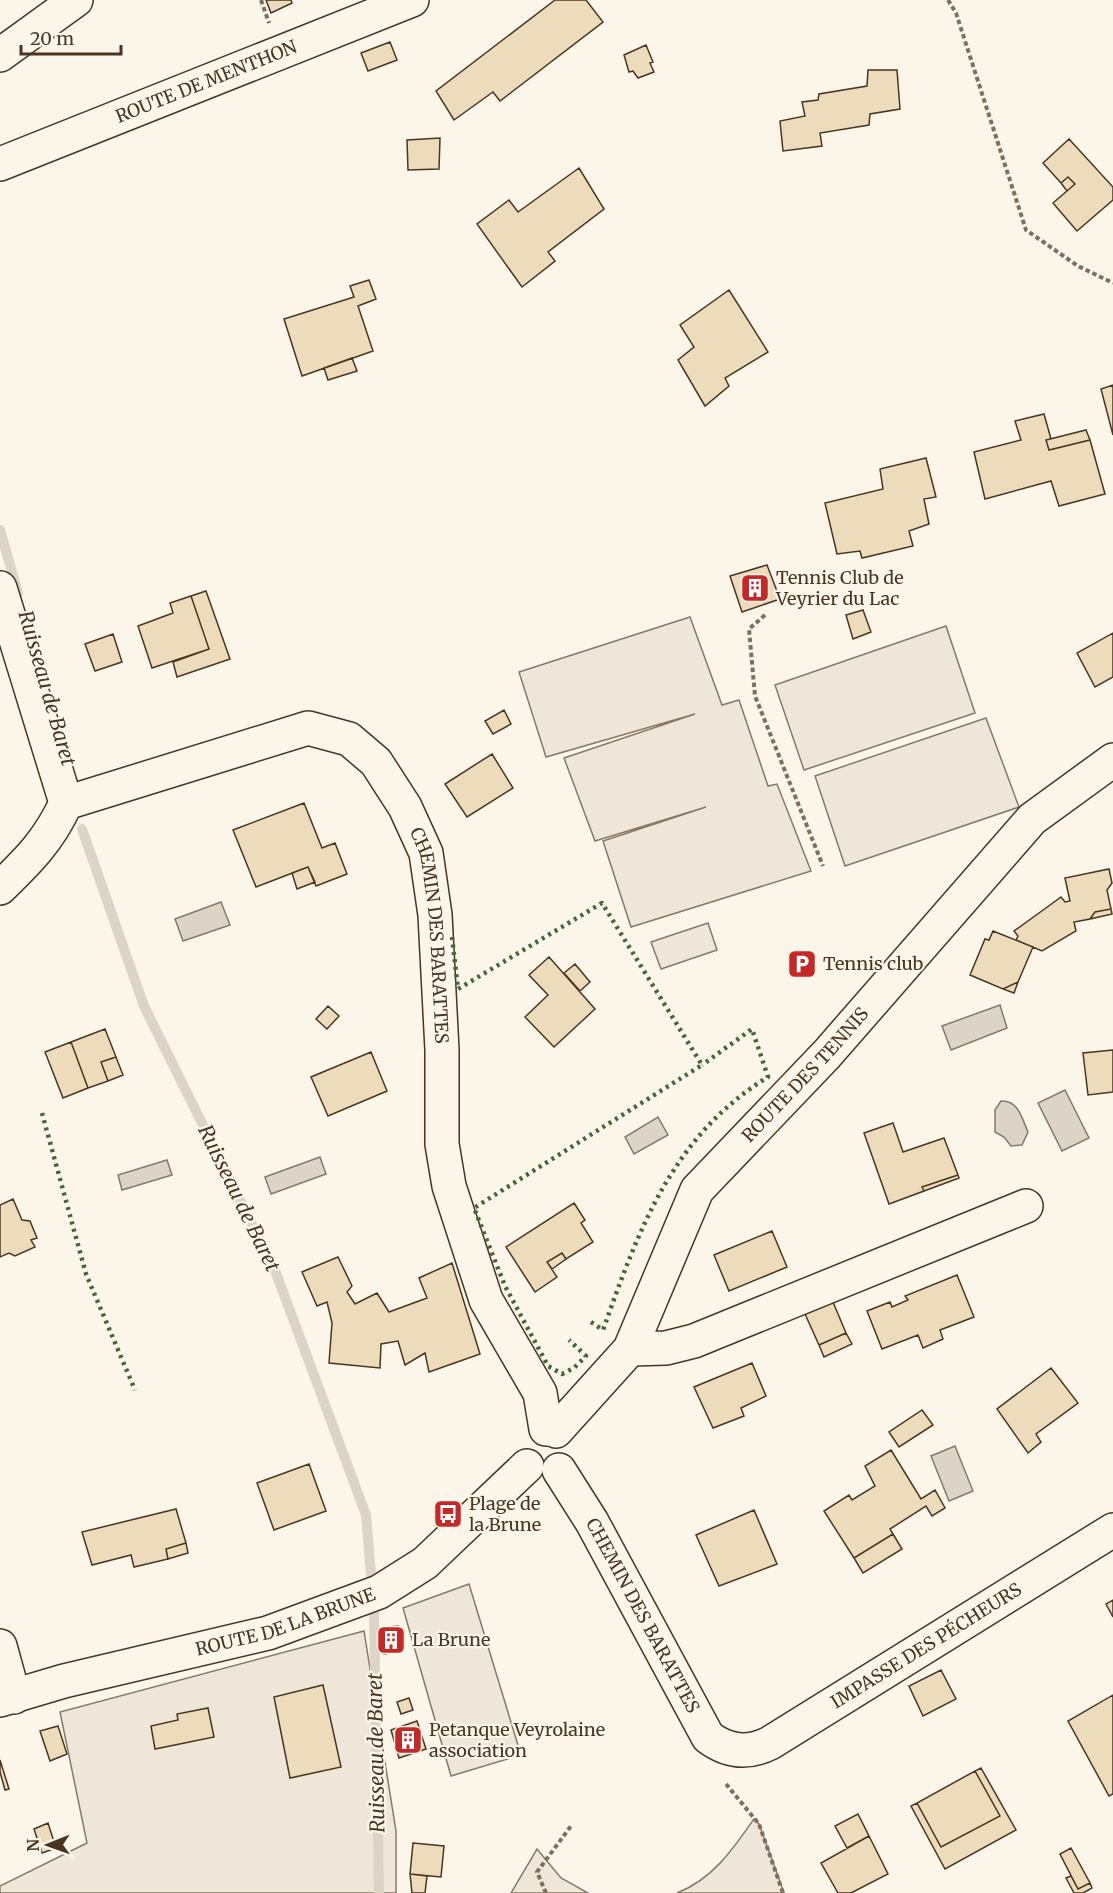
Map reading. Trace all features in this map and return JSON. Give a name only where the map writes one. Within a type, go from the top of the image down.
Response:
[{"type":"street","points":[[0,55],[76,0]]},
{"type":"street","name":"ROUTE DE MENTHON","points":[[0,164],[412,0]]},
{"type":"street","points":[[0,588],[66,803],[53,830],[36,854],[0,888]]},
{"type":"street","name":"CHEMIN DES BARATTES","points":[[66,803],[308,728],[349,739],[376,762],[405,807],[426,853],[435,915],[442,1050],[442,1144],[449,1186],[486,1300],[540,1393],[551,1430]]},
{"type":"street","name":"ROUTE DES TENNIS","points":[[551,1430],[630,1349],[697,1190],[827,1054],[1032,819],[1113,760]]},
{"type":"street","points":[[630,1349],[666,1348],[694,1341],[1026,1206]]},
{"type":"street","points":[[551,1430],[565,1440],[568,1452],[565,1465],[559,1470],[543,1475],[527,1466],[522,1453],[525,1440],[535,1432],[551,1430]]},
{"type":"street","name":"ROUTE DE LA BRUNE","points":[[7,1699],[63,1681],[268,1633],[379,1592],[425,1563],[527,1466]]},
{"type":"street","name":"CHEMIN DES BARATTES","points":[[559,1470],[592,1522],[708,1737],[719,1745],[736,1750]]},
{"type":"street","name":"IMPASSE DES PÉCHEURS","points":[[736,1750],[752,1750],[770,1743],[1113,1530]]},
{"type":"street","points":[[0,1646],[7,1699]]},
{"type":"path","points":[[948,0],[956,13],[1026,230],[1078,266],[1113,283]]},
{"type":"path","points":[[765,615],[749,629],[754,696],[823,866]]},
{"type":"path","points":[[726,1784],[759,1824],[783,1893]]},
{"type":"path","points":[[546,1893],[537,1872],[571,1826]]},
{"type":"shaded area","points":[[690,617],[722,705],[739,700],[768,786],[777,784],[811,871],[631,927],[603,841],[706,807],[595,841],[564,758],[695,714],[546,757],[519,672]]},
{"type":"shaded area","points":[[946,626],[975,713],[804,770],[775,685]]},
{"type":"shaded area","points":[[986,718],[1019,807],[845,866],[815,776]]},
{"type":"shaded area","points":[[221,902],[230,925],[183,941],[175,919]]},
{"type":"shaded area","points":[[708,923],[717,950],[661,969],[651,942]]},
{"type":"shaded area","points":[[1000,1005],[1007,1028],[951,1050],[942,1026]]},
{"type":"shaded area","points":[[1065,1090],[1089,1138],[1062,1151],[1038,1103]]},
{"type":"shaded area","points":[[1001,1101],[1012,1104],[1022,1116],[1028,1132],[1022,1145],[1011,1146],[1004,1137],[995,1132],[995,1110]]},
{"type":"shaded area","points":[[658,1117],[668,1135],[634,1154],[625,1137]]},
{"type":"shaded area","points":[[320,1157],[326,1174],[271,1194],[265,1177]]},
{"type":"shaded area","points":[[167,1160],[172,1175],[122,1190],[118,1175]]},
{"type":"shaded area","points":[[955,1446],[973,1491],[949,1501],[931,1456]]},
{"type":"shaded area","points":[[469,1584],[521,1755],[451,1776],[403,1608]]},
{"type":"shaded area","points":[[364,1631],[396,1831],[396,1893],[0,1893],[0,1886],[87,1843],[60,1712]]},
{"type":"shaded area","points":[[754,1819],[759,1824],[784,1893],[677,1893],[690,1887],[712,1871],[730,1852]]},
{"type":"shaded area","points":[[537,1849],[561,1878],[588,1893],[511,1893]]},
{"type":"building","points":[[266,0],[291,0],[292,3],[271,13]]},
{"type":"building","points":[[555,0],[586,0],[603,22],[500,101],[493,92],[454,120],[436,91]]},
{"type":"building","points":[[390,42],[397,60],[368,71],[361,53]]},
{"type":"building","points":[[646,45],[653,62],[650,63],[654,72],[638,78],[633,71],[629,72],[624,55]]},
{"type":"building","points":[[868,70],[897,70],[900,109],[870,114],[869,125],[820,133],[822,146],[783,151],[780,121],[805,116],[802,102],[818,100],[819,94],[867,86]]},
{"type":"building","points":[[440,138],[439,169],[408,170],[407,140]]},
{"type":"building","points":[[1069,139],[1113,187],[1113,200],[1077,231],[1053,203],[1075,184],[1068,177],[1061,183],[1043,163]]},
{"type":"building","points":[[579,168],[604,209],[548,252],[555,261],[522,287],[477,224],[509,200],[518,212]]},
{"type":"building","points":[[1068,177],[1075,184],[1067,191],[1061,183]]},
{"type":"building","points":[[369,280],[376,299],[358,306],[373,351],[302,376],[284,319],[354,297],[350,286]]},
{"type":"building","points":[[729,290],[768,352],[725,378],[729,386],[705,406],[678,360],[694,347],[680,325]]},
{"type":"building","points":[[352,358],[357,371],[328,380],[324,368]]},
{"type":"building","points":[[1113,385],[1113,435],[1101,389]]},
{"type":"building","points":[[1044,414],[1051,439],[1046,440],[1049,450],[1090,440],[1105,494],[1059,506],[1051,481],[985,499],[974,452],[1021,440],[1015,421]]},
{"type":"building","points":[[1086,430],[1090,440],[1049,450],[1046,440]]},
{"type":"building","points":[[926,458],[936,497],[924,499],[929,524],[909,531],[913,546],[862,558],[860,551],[837,554],[825,503],[883,489],[880,469]]},
{"type":"building","name":"Tennis Club de Veyrier du Lac","points":[[767,565],[780,599],[742,612],[730,576]]},
{"type":"building","points":[[206,591],[230,659],[177,677],[173,662],[209,649],[191,596]]},
{"type":"building","points":[[191,596],[209,649],[152,668],[138,626],[173,613],[170,603]]},
{"type":"building","points":[[863,610],[871,632],[853,639],[846,615]]},
{"type":"building","points":[[1113,633],[1113,677],[1095,687],[1077,653]]},
{"type":"building","points":[[113,634],[122,662],[95,671],[85,644]]},
{"type":"building","points":[[504,710],[511,724],[493,734],[485,721]]},
{"type":"building","points":[[492,754],[513,788],[467,817],[445,784]]},
{"type":"building","points":[[304,803],[322,848],[335,843],[347,874],[316,886],[308,867],[256,887],[233,830]]},
{"type":"building","points":[[308,867],[315,882],[297,889],[292,873]]},
{"type":"building","points":[[1109,869],[1112,883],[1107,890],[1111,909],[1095,912],[1090,919],[1074,922],[1076,931],[1042,951],[1016,940],[1018,936],[1014,931],[1061,897],[1065,902],[1070,901],[1065,878]]},
{"type":"building","points":[[1111,909],[1112,914],[1090,919],[1095,912]]},
{"type":"building","points":[[993,931],[1033,947],[1018,982],[1003,989],[970,975],[985,939],[989,940]]},
{"type":"building","points":[[549,957],[595,1009],[554,1047],[525,1017],[548,995],[529,975]]},
{"type":"building","points":[[575,964],[590,982],[580,991],[564,973]]},
{"type":"building","points":[[1018,982],[1014,993],[1003,989]]},
{"type":"building","points":[[328,1006],[339,1016],[327,1029],[316,1019]]},
{"type":"building","points":[[105,1029],[116,1057],[101,1062],[108,1081],[88,1088],[71,1042]]},
{"type":"building","points":[[71,1042],[88,1088],[63,1098],[45,1052]]},
{"type":"building","points":[[1113,1050],[1113,1092],[1088,1095],[1083,1053]]},
{"type":"building","points":[[371,1052],[387,1091],[328,1116],[311,1077]]},
{"type":"building","points":[[116,1057],[123,1075],[108,1081],[101,1062]]},
{"type":"building","points":[[893,1123],[903,1152],[944,1138],[958,1175],[922,1187],[924,1191],[889,1204],[864,1133]]},
{"type":"building","points":[[958,1175],[959,1178],[924,1191],[922,1187]]},
{"type":"building","points":[[13,1199],[22,1220],[30,1221],[37,1238],[31,1240],[35,1247],[15,1256],[9,1253],[0,1257],[0,1205]]},
{"type":"building","points":[[574,1203],[585,1220],[581,1223],[593,1242],[566,1259],[562,1253],[547,1262],[557,1277],[535,1292],[506,1247]]},
{"type":"building","points":[[772,1231],[787,1267],[729,1291],[714,1255]]},
{"type":"building","points":[[562,1253],[566,1259],[552,1269],[547,1262]]},
{"type":"building","points":[[338,1257],[352,1286],[347,1292],[355,1304],[377,1293],[389,1312],[427,1298],[419,1278],[452,1263],[480,1354],[429,1372],[425,1353],[405,1365],[398,1341],[381,1344],[380,1368],[329,1363],[332,1323],[327,1302],[317,1306],[302,1272]]},
{"type":"building","points":[[957,1275],[974,1317],[940,1330],[943,1339],[923,1348],[918,1335],[882,1349],[867,1311],[890,1302],[892,1307],[908,1300],[905,1296]]},
{"type":"building","points":[[833,1302],[846,1333],[819,1345],[805,1314]]},
{"type":"building","points":[[846,1333],[852,1344],[824,1357],[819,1345]]},
{"type":"building","points":[[752,1363],[766,1396],[741,1408],[744,1416],[713,1428],[694,1387]]},
{"type":"building","points":[[1051,1368],[1078,1403],[1036,1434],[1041,1442],[1028,1453],[997,1409]]},
{"type":"building","points":[[922,1410],[933,1425],[899,1447],[889,1432]]},
{"type":"building","points":[[891,1450],[921,1499],[935,1490],[945,1508],[932,1516],[926,1506],[890,1529],[893,1534],[854,1558],[824,1511],[849,1495],[852,1500],[875,1486],[865,1466]]},
{"type":"building","points":[[309,1464],[326,1511],[274,1530],[257,1483]]},
{"type":"building","points":[[176,1509],[186,1543],[166,1549],[168,1559],[134,1567],[131,1555],[92,1565],[82,1532]]},
{"type":"building","points":[[754,1510],[777,1564],[719,1586],[696,1535]]},
{"type":"building","points":[[893,1534],[902,1549],[863,1573],[854,1558]]},
{"type":"building","points":[[186,1543],[188,1553],[168,1559],[166,1549]]},
{"type":"building","points":[[1113,1600],[1113,1617],[1106,1604]]},
{"type":"building","name":"La Brune","points":[[398,1626],[400,1652],[384,1654],[381,1628]]},
{"type":"building","points":[[941,1670],[956,1699],[923,1716],[909,1686]]},
{"type":"building","points":[[323,1685],[341,1767],[290,1778],[274,1697]]},
{"type":"building","points":[[1113,1695],[1113,1794],[1109,1796],[1068,1721]]},
{"type":"building","points":[[409,1698],[413,1710],[401,1714],[397,1702]]},
{"type":"building","points":[[208,1708],[214,1737],[155,1749],[151,1726],[178,1720],[177,1714]]},
{"type":"building","name":"Petanque Veyrolaine association","points":[[417,1721],[426,1749],[399,1758],[391,1730]]},
{"type":"building","points":[[58,1726],[67,1754],[50,1761],[40,1731]]},
{"type":"building","points":[[0,1760],[9,1789],[5,1790],[0,1772]]},
{"type":"building","points":[[981,1768],[1016,1830],[945,1869],[911,1806],[917,1803],[941,1847],[1000,1816],[975,1771]]},
{"type":"building","points":[[975,1771],[1000,1816],[941,1847],[917,1803]]},
{"type":"building","points":[[858,1814],[869,1836],[847,1848],[835,1826]]},
{"type":"building","points":[[48,1823],[56,1848],[42,1853],[34,1829]]},
{"type":"building","points":[[869,1836],[888,1874],[851,1893],[838,1893],[821,1863]]},
{"type":"building","points":[[413,1843],[444,1846],[441,1877],[410,1874]]},
{"type":"building","points":[[1071,1848],[1090,1883],[1078,1889],[1060,1854]]},
{"type":"building","points":[[410,1874],[427,1876],[425,1893],[412,1893]]},
{"type":"building","points":[[1071,1876],[1078,1889],[1090,1883],[1092,1888],[1083,1893],[1074,1893],[1066,1878]]},
{"type":"waterway","name":"Ruisseau de Baret","points":[[0,530],[18,593]]},
{"type":"waterway","name":"Ruisseau de Baret","points":[[82,829],[144,1006],[276,1273],[366,1515],[371,1575]]},
{"type":"waterway","name":"Ruisseau de Baret","points":[[374,1613],[379,1893]]},
{"type":"hedge","points":[[452,937],[458,989],[602,903],[702,1065],[474,1208],[505,1286],[548,1366],[562,1374],[574,1368],[586,1356],[569,1340]]},
{"type":"hedge","points":[[591,1322],[603,1330],[630,1256],[646,1221],[683,1156],[707,1127],[735,1101],[768,1077],[752,1029],[702,1065]]},
{"type":"hedge","points":[[42,1113],[86,1274],[135,1390]]},
{"type":"place","name":"Tennis Club de Veyrier du Lac","points":[[755,588]]},
{"type":"place","name":"Tennis club","points":[[802,964]]},
{"type":"place","name":"Plage de la Brune","points":[[448,1514]]},
{"type":"place","name":"La Brune","points":[[391,1640]]},
{"type":"place","name":"Petanque Veyrolaine association","points":[[408,1740]]}]
